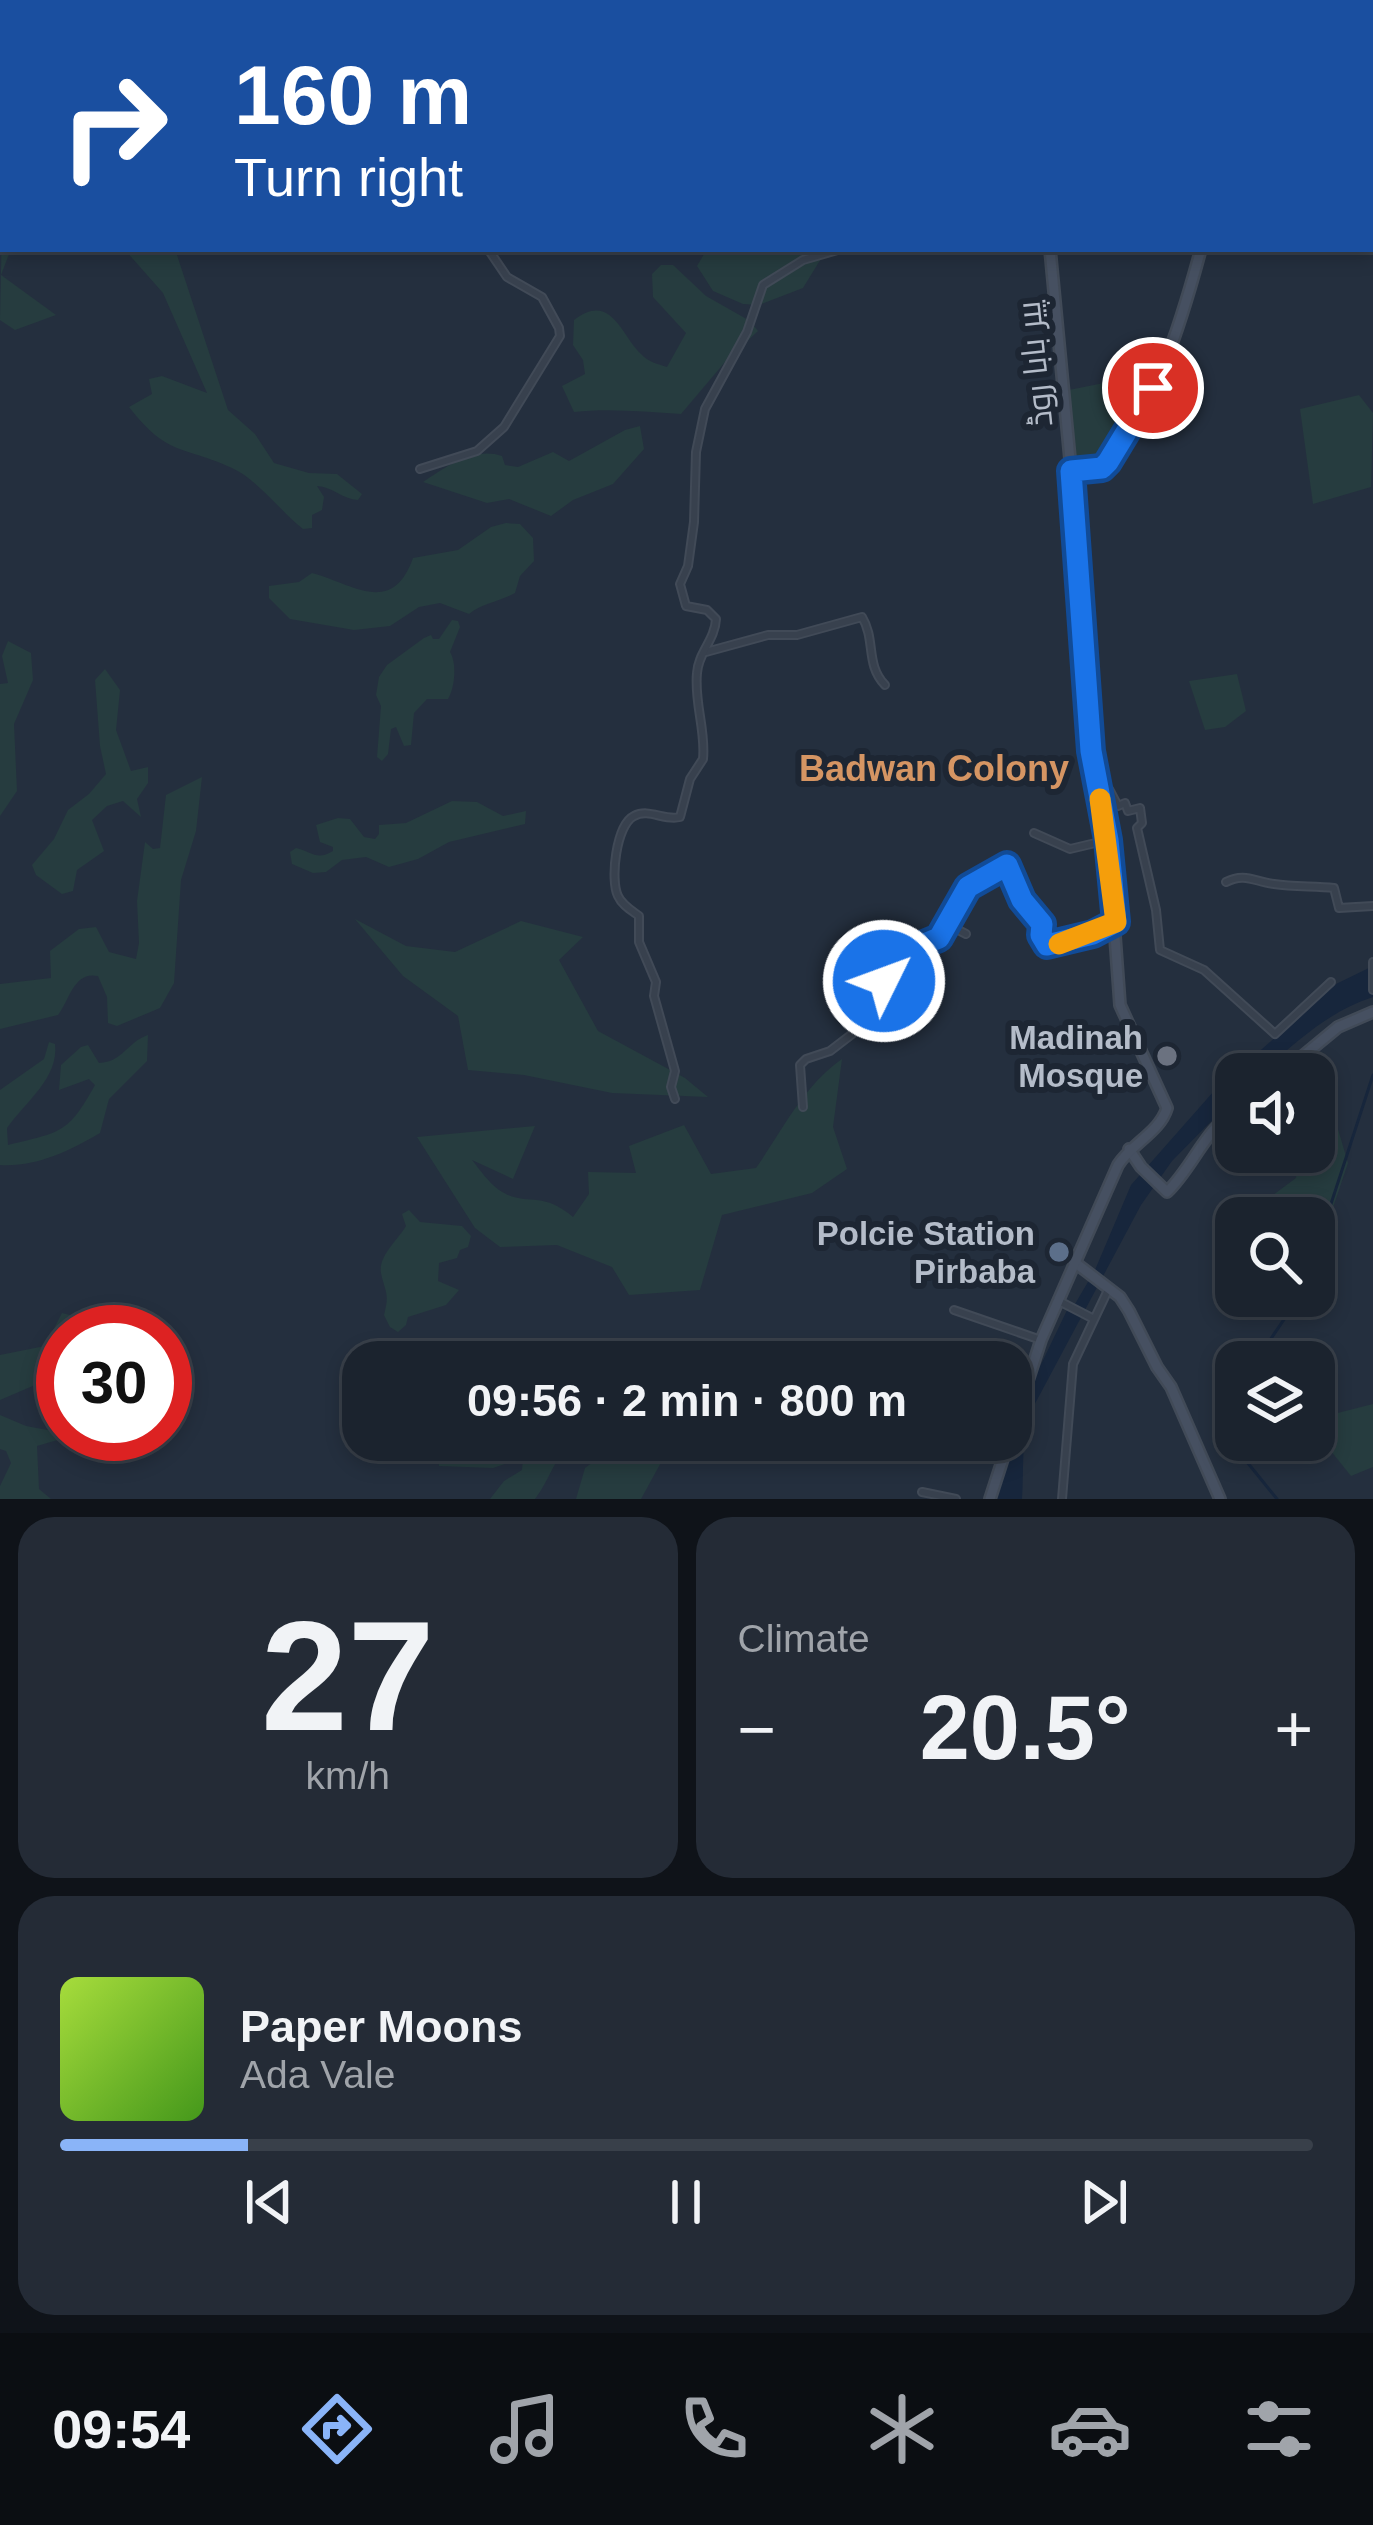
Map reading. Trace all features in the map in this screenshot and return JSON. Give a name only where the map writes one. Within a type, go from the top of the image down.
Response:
[{"type":"main road","name":"پیر بابا روڈ","points":[[1050,252],[1089,727],[1108,840],[1124,1022],[1167,1108],[1163,1120],[1129,1149]]},
{"type":"main road","points":[[1071,471],[1102,468],[1119,447],[1167,363],[1200,252]]},
{"type":"main road","points":[[1306,1053],[1338,1027],[1373,1012]]},
{"type":"main road","points":[[1032,1368],[1073,1261],[1129,1149],[1167,1192],[1215,1128]]},
{"type":"main road","points":[[1073,1261],[1130,1311],[1171,1387],[1220,1499]]},
{"type":"main road","points":[[990,1499],[1002,1461]]},
{"type":"street","points":[[420,469],[477,452],[504,427],[560,336],[542,297],[507,277],[490,252]]},
{"type":"street","points":[[675,1099],[671,1088],[675,1071],[653,996],[656,982],[638,937],[639,916],[621,902],[614,884],[623,826],[637,814],[670,820],[680,817],[690,779],[703,760],[695,694],[697,667],[716,619],[707,610],[686,606],[680,593],[694,522],[696,452],[706,409],[747,332],[763,285],[803,260],[831,252]]},
{"type":"street","points":[[704,652],[859,617],[869,629],[871,665],[885,685]]},
{"type":"street","points":[[1097,789],[1109,789],[1118,806],[1125,803],[1128,811],[1139,808],[1142,823],[1137,828],[1160,950],[1204,970],[1275,1034],[1331,982]]},
{"type":"street","points":[[1034,833],[1070,849],[1108,840]]},
{"type":"street","points":[[803,1107],[800,1066],[830,1051],[869,1021],[882,1000],[892,957],[939,938],[968,887],[1007,865],[1022,900],[1042,924],[1047,945],[1093,934],[1116,922]]},
{"type":"street","points":[[1226,882],[1238,876],[1268,884],[1334,888],[1339,908],[1373,906]]},
{"type":"street","points":[[945,923],[966,934]]},
{"type":"street","points":[[1372,964],[1373,990]]},
{"type":"street","points":[[1062,1499],[1070,1380],[1106,1286]]},
{"type":"street","points":[[1058,1300],[1093,1318]]},
{"type":"street","points":[[954,1310],[1041,1340]]},
{"type":"street","points":[[922,1492],[956,1499]]},
{"type":"green space","points":[[1,252],[10,252],[1,275],[56,315],[15,330],[0,320]]},
{"type":"green space","points":[[127,252],[176,252],[228,410],[255,434],[274,463],[309,473],[337,474],[362,494],[358,500],[317,486],[324,497],[322,510],[312,515],[312,528],[303,529],[242,473],[176,448],[143,423],[129,407],[152,394],[149,379],[162,376],[207,393],[163,293]]},
{"type":"green space","points":[[705,252],[825,252],[803,288],[759,305],[743,304],[713,291],[697,266]]},
{"type":"green space","points":[[661,265],[673,265],[706,296],[750,321],[758,331],[681,414],[574,412],[562,386],[585,374],[573,345],[574,320],[587,312],[606,313],[644,357],[667,367],[686,333],[653,297],[652,274]]},
{"type":"green space","points":[[1109,382],[1124,405],[1120,413],[1133,418],[1108,462],[1071,471],[1064,391]]},
{"type":"green space","points":[[1359,395],[1373,413],[1371,487],[1313,504],[1300,409]]},
{"type":"green space","points":[[640,426],[644,449],[613,484],[573,500],[551,516],[509,499],[487,503],[423,482],[481,454],[502,456],[505,465],[518,467],[553,452],[569,461]]},
{"type":"green space","points":[[520,524],[533,538],[534,561],[520,576],[515,593],[469,614],[440,603],[419,607],[390,626],[354,630],[290,619],[269,598],[269,586],[299,582],[312,573],[356,589],[383,592],[404,576],[413,558],[458,550],[491,527]]},
{"type":"green space","points":[[452,620],[460,627],[450,652],[454,682],[448,699],[427,699],[414,713],[411,745],[404,746],[396,727],[391,729],[388,754],[382,761],[377,757],[379,677],[387,665],[424,638],[439,639]]},
{"type":"green space","points":[[8,641],[31,653],[33,680],[14,724],[17,791],[0,816],[0,684],[8,683],[2,656]]},
{"type":"green space","points":[[105,669],[120,690],[116,730],[131,771],[148,767],[148,783],[137,799],[141,817],[123,801],[107,806],[92,820],[104,851],[77,870],[73,891],[62,894],[36,875],[32,865],[54,839],[68,810],[106,774],[95,680]]},
{"type":"green space","points":[[1237,674],[1246,711],[1225,727],[1205,730],[1189,681]]},
{"type":"green space","points":[[202,777],[196,831],[181,880],[174,983],[160,1008],[117,1026],[108,1023],[107,997],[98,976],[90,976],[78,982],[58,1015],[0,1029],[0,984],[51,978],[50,951],[79,929],[96,927],[109,952],[136,959],[145,842],[160,848],[166,795]]},
{"type":"green space","points":[[452,801],[477,802],[503,816],[526,811],[525,824],[449,842],[418,859],[389,867],[366,857],[342,860],[326,872],[313,873],[292,864],[290,852],[296,848],[318,856],[333,851],[320,842],[316,825],[350,819],[364,837],[375,839],[379,825],[406,823]]},
{"type":"green space","points":[[355,919],[406,946],[455,952],[521,921],[583,937],[559,960],[598,1031],[685,1078],[708,1097],[612,1093],[524,1075],[468,1070],[458,1016],[403,976]]},
{"type":"green space","points":[[148,1035],[147,1061],[109,1099],[100,1133],[52,1157],[0,1165],[0,1090],[44,1059],[49,1042],[55,1044],[52,1068],[7,1128],[8,1145],[52,1133],[77,1113],[95,1085],[89,1079],[59,1090],[61,1065],[81,1047],[88,1045],[99,1063],[107,1062]]},
{"type":"green space","points":[[842,1059],[833,1127],[847,1169],[812,1193],[722,1215],[700,1290],[629,1295],[612,1267],[557,1245],[500,1247],[475,1228],[417,1137],[535,1126],[513,1179],[472,1160],[499,1190],[552,1204],[573,1217],[589,1194],[588,1172],[636,1173],[629,1146],[684,1125],[711,1174],[756,1168],[805,1095]]},
{"type":"green space","points":[[1335,1119],[1348,1163],[1335,1202],[1335,1197],[1270,1197],[1296,1173],[1335,1173]]},
{"type":"green space","points":[[409,1210],[420,1222],[462,1226],[471,1236],[457,1258],[439,1263],[438,1281],[459,1290],[446,1305],[408,1317],[398,1332],[384,1315],[387,1297],[381,1267],[406,1226],[402,1214]]},
{"type":"green space","points":[[36,1348],[36,1385],[0,1400],[0,1355]]},
{"type":"green space","points":[[1373,1404],[1373,1467],[1351,1476],[1335,1456],[1335,1414]]},
{"type":"green space","points":[[0,1415],[36,1428],[39,1489],[51,1499],[0,1499],[0,1486],[11,1463],[0,1449]]},
{"type":"green space","points":[[439,1461],[514,1461],[493,1468],[439,1466]]},
{"type":"green space","points":[[523,1461],[557,1461],[535,1499],[490,1499],[504,1481],[522,1470]]},
{"type":"green space","points":[[594,1461],[662,1461],[641,1499],[576,1499],[585,1468]]},
{"type":"water","points":[[1373,966],[1373,997],[1326,1020],[1284,1053],[1257,1053],[1336,984]]},
{"type":"water","points":[[1214,1091],[1215,1117],[1172,1161],[1141,1205],[1032,1409],[1032,1383],[1070,1304],[1075,1304],[1095,1270],[1131,1185]]},
{"type":"water","points":[[1006,1461],[1023,1461],[1022,1499],[995,1499]]},
{"type":"waterway","points":[[1333,1197],[1373,1075]]},
{"type":"waterway","points":[[1269,1341],[1286,1317]]},
{"type":"waterway","points":[[1246,1461],[1277,1499]]},
{"type":"slow traffic","points":[[1059,944],[1116,922],[1100,799]]},
{"type":"place","name":"Madinah Mosque","points":[[1167,1056]]},
{"type":"place","name":"Polcie Station Pirbaba","points":[[1059,1252]]},
{"type":"district","name":"Badwan Colony","points":[[934,768]]},
{"type":"route","points":[[884,981],[892,957],[939,938],[968,887],[1007,865],[1022,900],[1042,924],[1047,945],[1093,934],[1116,922],[1108,840],[1091,751],[1071,471],[1102,468],[1108,462],[1153,388]]}]
